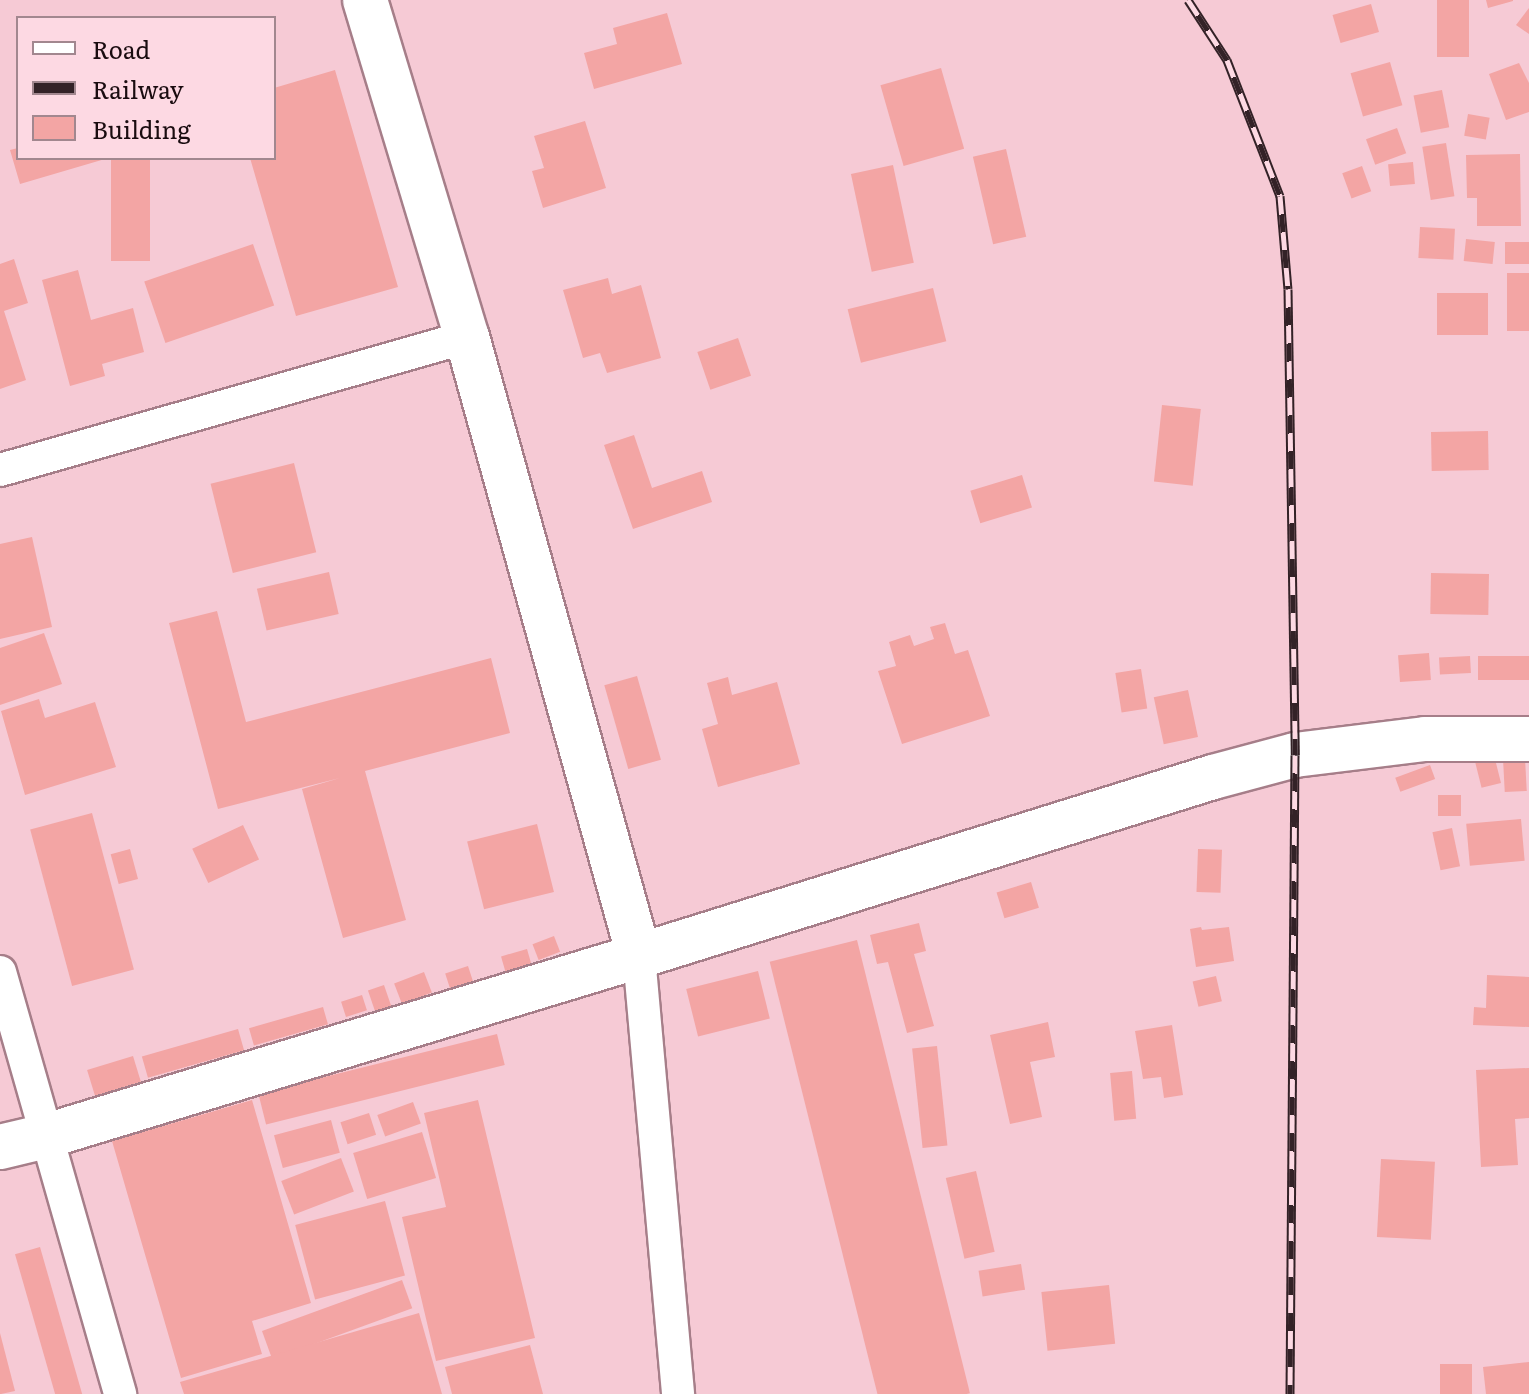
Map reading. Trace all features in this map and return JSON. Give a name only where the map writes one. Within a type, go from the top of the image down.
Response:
[{"type":"street","points":[[365,0],[467,337],[639,956],[678,1394]]},
{"type":"street","points":[[0,470],[467,337]]},
{"type":"street","points":[[0,1147],[46,1136],[1213,777],[1295,755],[1425,739],[1529,739]]},
{"type":"street","points":[[0,972],[120,1394]]},
{"type":"building","points":[[1437,0],[1469,0],[1469,57],[1437,57]]},
{"type":"building","points":[[1486,0],[1513,0],[1513,1],[1488,8]]},
{"type":"building","points":[[1371,4],[1379,32],[1341,43],[1333,15]]},
{"type":"building","points":[[1529,8],[1529,34],[1516,25]]},
{"type":"building","points":[[667,13],[682,64],[594,89],[584,53],[617,44],[613,28]]},
{"type":"building","points":[[1390,62],[1402,105],[1363,117],[1351,73]]},
{"type":"building","points":[[1519,63],[1529,83],[1529,112],[1506,120],[1489,74]]},
{"type":"building","points":[[941,68],[964,149],[904,166],[880,85]]},
{"type":"building","points":[[335,70],[398,287],[296,316],[251,160],[276,160],[276,87]]},
{"type":"building","points":[[1442,90],[1449,127],[1421,133],[1414,96]]},
{"type":"building","points":[[1468,114],[1490,118],[1486,139],[1464,136]]},
{"type":"building","points":[[585,121],[606,188],[543,208],[532,171],[544,168],[534,136]]},
{"type":"building","points":[[1397,128],[1406,153],[1375,165],[1366,139]]},
{"type":"building","points":[[1446,143],[1454,196],[1431,200],[1422,147]]},
{"type":"building","points":[[16,148],[16,160],[102,160],[20,184],[10,150]]},
{"type":"building","points":[[1006,149],[1026,237],[993,244],[973,157]]},
{"type":"building","points":[[1520,154],[1521,226],[1477,226],[1477,198],[1467,198],[1466,155]]},
{"type":"building","points":[[111,160],[150,160],[150,261],[111,261]]},
{"type":"building","points":[[1413,162],[1415,184],[1390,186],[1388,164]]},
{"type":"building","points":[[893,165],[914,263],[872,272],[851,174]]},
{"type":"building","points":[[1362,166],[1371,191],[1352,199],[1342,173]]},
{"type":"building","points":[[1420,227],[1455,229],[1453,260],[1418,258]]},
{"type":"building","points":[[1466,239],[1495,242],[1493,264],[1464,261]]},
{"type":"building","points":[[1505,242],[1529,242],[1529,264],[1505,264]]},
{"type":"building","points":[[253,244],[274,305],[165,343],[144,281]]},
{"type":"building","points":[[14,259],[28,303],[4,311],[26,380],[0,389],[0,264]]},
{"type":"building","points":[[78,270],[91,320],[133,308],[144,352],[102,364],[105,376],[70,386],[42,280]]},
{"type":"building","points":[[1507,273],[1529,273],[1529,331],[1507,331]]},
{"type":"building","points":[[608,278],[612,294],[641,285],[661,358],[607,373],[600,353],[583,358],[563,290]]},
{"type":"building","points":[[933,288],[946,341],[861,363],[848,309]]},
{"type":"building","points":[[1437,293],[1488,293],[1488,335],[1437,335]]},
{"type":"building","points":[[738,338],[751,376],[710,390],[697,352]]},
{"type":"building","points":[[1162,405],[1201,409],[1193,486],[1154,482]]},
{"type":"building","points":[[1488,431],[1489,470],[1432,471],[1431,432]]},
{"type":"building","points":[[634,435],[652,488],[702,471],[712,502],[633,529],[604,445]]},
{"type":"building","points":[[294,463],[316,552],[233,573],[211,484]]},
{"type":"building","points":[[1022,475],[1032,508],[980,523],[970,491]]},
{"type":"building","points":[[32,537],[52,627],[0,639],[0,544]]},
{"type":"building","points":[[329,572],[339,614],[267,631],[257,589]]},
{"type":"building","points":[[1431,573],[1489,574],[1488,615],[1430,614]]},
{"type":"building","points":[[217,611],[246,722],[491,658],[510,733],[365,771],[406,920],[343,938],[302,789],[340,778],[218,809],[169,623]]},
{"type":"building","points":[[945,623],[955,654],[968,650],[990,716],[902,744],[878,671],[896,666],[889,642],[910,635],[914,646],[934,639],[930,627]]},
{"type":"building","points":[[44,633],[62,684],[0,705],[0,648]]},
{"type":"building","points":[[1429,653],[1431,680],[1400,682],[1398,655]]},
{"type":"building","points":[[1470,656],[1471,673],[1440,675],[1439,658]]},
{"type":"building","points":[[1478,656],[1529,656],[1529,680],[1478,680]]},
{"type":"building","points":[[1141,669],[1147,709],[1122,713],[1115,673]]},
{"type":"building","points":[[637,676],[661,760],[628,769],[604,685]]},
{"type":"building","points":[[728,677],[732,695],[777,682],[800,764],[718,787],[702,729],[718,724],[707,683]]},
{"type":"building","points":[[1188,690],[1198,737],[1164,744],[1154,697]]},
{"type":"building","points":[[39,699],[45,718],[95,702],[116,767],[25,795],[1,711]]},
{"type":"building","points":[[1493,751],[1501,783],[1482,788],[1474,756]]},
{"type":"building","points":[[1525,758],[1527,791],[1505,792],[1503,759]]},
{"type":"building","points":[[1430,765],[1435,779],[1400,792],[1395,778]]},
{"type":"building","points":[[1438,795],[1461,795],[1461,816],[1438,816]]},
{"type":"building","points":[[92,813],[134,969],[72,986],[30,830]]},
{"type":"building","points":[[1521,819],[1525,861],[1470,866],[1466,824]]},
{"type":"building","points":[[537,824],[554,892],[484,909],[467,841]]},
{"type":"building","points":[[243,825],[259,859],[208,883],[192,849]]},
{"type":"building","points":[[1452,828],[1460,866],[1441,870],[1432,832]]},
{"type":"building","points":[[130,849],[138,879],[119,884],[111,854]]},
{"type":"building","points":[[1198,849],[1222,850],[1220,893],[1196,892]]},
{"type":"building","points":[[1031,882],[1039,908],[1004,918],[997,893]]},
{"type":"building","points":[[919,923],[926,951],[914,954],[934,1026],[907,1033],[888,962],[877,964],[870,935]]},
{"type":"building","points":[[1201,927],[1202,930],[1229,927],[1234,961],[1196,967],[1190,929]]},
{"type":"building","points":[[554,936],[560,952],[539,960],[533,944]]},
{"type":"building","points":[[857,940],[970,1393],[877,1394],[770,962]]},
{"type":"building","points":[[527,949],[533,970],[507,978],[501,956]]},
{"type":"building","points":[[468,966],[475,988],[452,995],[445,973]]},
{"type":"building","points":[[758,971],[770,1019],[698,1036],[686,989]]},
{"type":"building","points":[[424,972],[432,993],[402,1004],[394,983]]},
{"type":"building","points":[[1487,975],[1529,977],[1529,1027],[1473,1025],[1474,1007],[1486,1008]]},
{"type":"building","points":[[1216,976],[1222,1001],[1198,1007],[1193,981]]},
{"type":"building","points":[[384,985],[392,1008],[376,1013],[368,991]]},
{"type":"building","points":[[362,995],[367,1010],[346,1017],[341,1002]]},
{"type":"building","points":[[323,1007],[328,1024],[254,1046],[249,1028]]},
{"type":"building","points":[[1048,1022],[1055,1057],[1030,1062],[1042,1117],[1010,1124],[990,1035]]},
{"type":"building","points":[[1172,1025],[1183,1095],[1164,1098],[1161,1077],[1143,1079],[1135,1031]]},
{"type":"building","points":[[238,1029],[244,1050],[148,1078],[142,1057]]},
{"type":"building","points":[[497,1034],[505,1065],[266,1125],[258,1094]]},
{"type":"building","points":[[937,1046],[947,1145],[923,1148],[912,1049]]},
{"type":"building","points":[[133,1056],[141,1082],[95,1096],[87,1070]]},
{"type":"building","points":[[1529,1068],[1529,1118],[1515,1119],[1518,1165],[1481,1167],[1476,1070]]},
{"type":"building","points":[[1132,1071],[1136,1119],[1114,1121],[1110,1073]]},
{"type":"building","points":[[252,1100],[311,1303],[252,1321],[262,1354],[181,1378],[112,1141]]},
{"type":"building","points":[[478,1100],[535,1338],[436,1361],[402,1217],[446,1207],[424,1113]]},
{"type":"building","points":[[413,1102],[421,1124],[385,1137],[377,1115]]},
{"type":"building","points":[[369,1113],[376,1135],[348,1144],[340,1122]]},
{"type":"building","points":[[331,1120],[340,1153],[283,1168],[274,1135]]},
{"type":"building","points":[[422,1132],[436,1178],[367,1199],[353,1153]]},
{"type":"building","points":[[341,1158],[354,1192],[294,1215],[281,1181]]},
{"type":"building","points":[[1381,1159],[1435,1162],[1431,1240],[1377,1237]]},
{"type":"building","points":[[976,1171],[995,1252],[964,1259],[946,1178]]},
{"type":"building","points":[[385,1201],[405,1275],[315,1299],[295,1225]]},
{"type":"building","points":[[40,1247],[82,1394],[55,1394],[15,1254]]},
{"type":"building","points":[[1021,1264],[1025,1290],[983,1296],[979,1271]]},
{"type":"building","points":[[402,1280],[412,1308],[272,1359],[262,1331]]},
{"type":"building","points":[[1109,1285],[1115,1344],[1048,1351],[1041,1292]]},
{"type":"building","points":[[419,1313],[442,1394],[184,1394],[180,1382]]},
{"type":"building","points":[[0,1333],[15,1391],[1,1394],[0,1394]]},
{"type":"building","points":[[530,1345],[543,1394],[452,1394],[445,1367]]},
{"type":"building","points":[[1529,1362],[1529,1394],[1486,1394],[1483,1367]]},
{"type":"building","points":[[1440,1364],[1472,1364],[1472,1394],[1440,1394]]},
{"type":"railway","points":[[1188,0],[1227,60],[1280,196],[1288,289],[1295,755],[1290,1394]]}]
